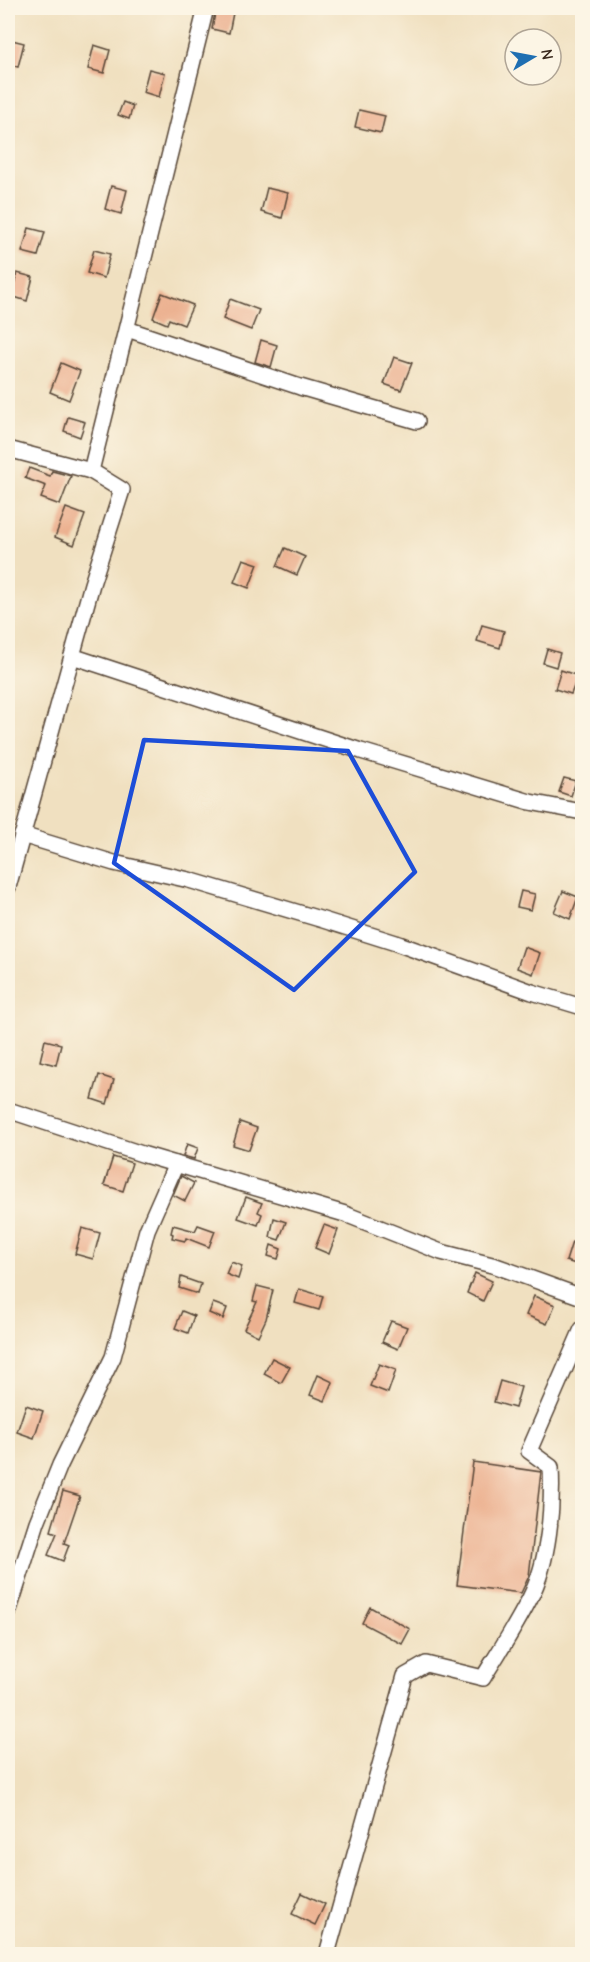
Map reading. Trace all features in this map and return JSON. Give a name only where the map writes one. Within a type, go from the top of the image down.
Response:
[{"type":"street","points":[[91,471],[206,8]]},
{"type":"street","points":[[127,329],[300,387],[417,421]]},
{"type":"street","points":[[8,449],[91,471],[122,490],[72,656],[8,887]]},
{"type":"street","points":[[72,656],[361,751],[530,802],[582,812]]},
{"type":"street","points":[[22,835],[114,863],[189,880],[396,942],[532,992],[582,1007]]},
{"type":"street","points":[[8,1110],[176,1164],[345,1214],[441,1252],[496,1266],[582,1297]]},
{"type":"street","points":[[8,1613],[37,1522],[65,1455],[112,1357],[147,1230],[176,1164]]},
{"type":"street","points":[[327,1954],[405,1676],[426,1664],[483,1678],[531,1596],[544,1554],[553,1497],[551,1467],[529,1451],[582,1329]]},
{"type":"highlighted area","points":[[144,740],[348,751],[415,872],[294,990],[114,863]]},
{"type":"building","points":[[216,8],[234,8],[229,33],[212,29]]},
{"type":"building","points":[[8,39],[24,43],[18,67],[8,64]]},
{"type":"building","points":[[94,45],[110,50],[104,73],[88,69]]},
{"type":"building","points":[[149,69],[165,73],[159,97],[143,92]]},
{"type":"building","points":[[123,102],[133,106],[129,119],[118,115]]},
{"type":"building","points":[[359,110],[385,116],[381,133],[355,127]]},
{"type":"building","points":[[111,186],[127,190],[121,214],[105,209]]},
{"type":"building","points":[[267,188],[288,193],[282,218],[261,212]]},
{"type":"building","points":[[29,228],[45,232],[38,256],[22,252]]},
{"type":"building","points":[[94,250],[110,254],[104,278],[87,273]]},
{"type":"building","points":[[17,273],[33,277],[27,301],[11,296]]},
{"type":"building","points":[[162,293],[193,305],[184,325],[169,319],[167,324],[153,318]]},
{"type":"building","points":[[230,299],[259,310],[251,330],[223,319]]},
{"type":"building","points":[[261,340],[277,345],[271,367],[255,362]]},
{"type":"building","points":[[394,357],[412,363],[401,390],[384,384]]},
{"type":"building","points":[[61,363],[80,371],[69,400],[50,392]]},
{"type":"building","points":[[68,417],[85,422],[80,437],[64,431]]},
{"type":"building","points":[[29,468],[50,476],[52,471],[71,476],[60,505],[41,498],[46,486],[25,478]]},
{"type":"building","points":[[66,508],[85,515],[74,545],[55,537]]},
{"type":"building","points":[[285,548],[305,557],[297,575],[277,566]]},
{"type":"building","points":[[243,559],[258,564],[249,588],[234,582]]},
{"type":"building","points":[[482,625],[504,631],[500,648],[477,641]]},
{"type":"building","points":[[547,649],[560,653],[556,667],[543,663]]},
{"type":"building","points":[[561,670],[578,676],[571,694],[555,689]]},
{"type":"building","points":[[564,778],[576,781],[571,796],[559,792]]},
{"type":"building","points":[[521,891],[535,894],[531,910],[517,907]]},
{"type":"building","points":[[563,891],[578,897],[570,919],[554,912]]},
{"type":"building","points":[[524,947],[540,953],[533,974],[517,968]]},
{"type":"building","points":[[45,1040],[61,1044],[56,1065],[40,1061]]},
{"type":"building","points":[[99,1075],[114,1080],[107,1104],[92,1099]]},
{"type":"building","points":[[240,1122],[257,1128],[249,1150],[233,1145]]},
{"type":"building","points":[[187,1144],[198,1148],[194,1159],[183,1156]]},
{"type":"building","points":[[113,1157],[132,1163],[123,1191],[104,1185]]},
{"type":"building","points":[[181,1176],[194,1183],[185,1201],[173,1195]]},
{"type":"building","points":[[246,1197],[262,1203],[258,1212],[262,1214],[258,1225],[238,1218]]},
{"type":"building","points":[[274,1218],[286,1222],[279,1240],[270,1237]]},
{"type":"building","points":[[173,1225],[195,1231],[198,1225],[215,1231],[209,1247],[186,1238],[185,1241],[172,1238]]},
{"type":"building","points":[[324,1225],[338,1230],[329,1254],[315,1248]]},
{"type":"building","points":[[82,1228],[100,1233],[93,1259],[75,1254]]},
{"type":"building","points":[[572,1242],[582,1245],[582,1266],[566,1261]]},
{"type":"building","points":[[271,1245],[281,1249],[278,1259],[268,1256]]},
{"type":"building","points":[[231,1262],[242,1266],[238,1279],[226,1274]]},
{"type":"building","points":[[475,1273],[492,1281],[483,1301],[467,1293]]},
{"type":"building","points":[[181,1277],[201,1284],[198,1294],[179,1288]]},
{"type":"building","points":[[257,1286],[273,1290],[266,1319],[258,1336],[244,1329],[257,1302],[253,1301]]},
{"type":"building","points":[[299,1289],[323,1296],[319,1310],[295,1303]]},
{"type":"building","points":[[534,1296],[555,1305],[547,1324],[526,1315]]},
{"type":"building","points":[[213,1303],[227,1308],[223,1319],[209,1313]]},
{"type":"building","points":[[182,1311],[194,1316],[188,1333],[175,1328]]},
{"type":"building","points":[[391,1321],[407,1327],[398,1349],[382,1342]]},
{"type":"building","points":[[272,1358],[290,1367],[281,1383],[264,1374]]},
{"type":"building","points":[[379,1364],[396,1370],[388,1393],[370,1386]]},
{"type":"building","points":[[318,1375],[333,1382],[325,1401],[310,1395]]},
{"type":"building","points":[[500,1381],[521,1387],[515,1408],[494,1402]]},
{"type":"building","points":[[26,1405],[43,1411],[34,1438],[17,1432]]},
{"type":"building","points":[[473,1462],[541,1472],[529,1576],[521,1593],[457,1585]]},
{"type":"building","points":[[63,1491],[80,1496],[64,1543],[69,1545],[63,1561],[48,1555],[57,1533],[51,1531]]},
{"type":"building","points":[[370,1607],[410,1629],[402,1644],[362,1623]]},
{"type":"building","points":[[302,1893],[325,1904],[315,1925],[292,1914]]}]
